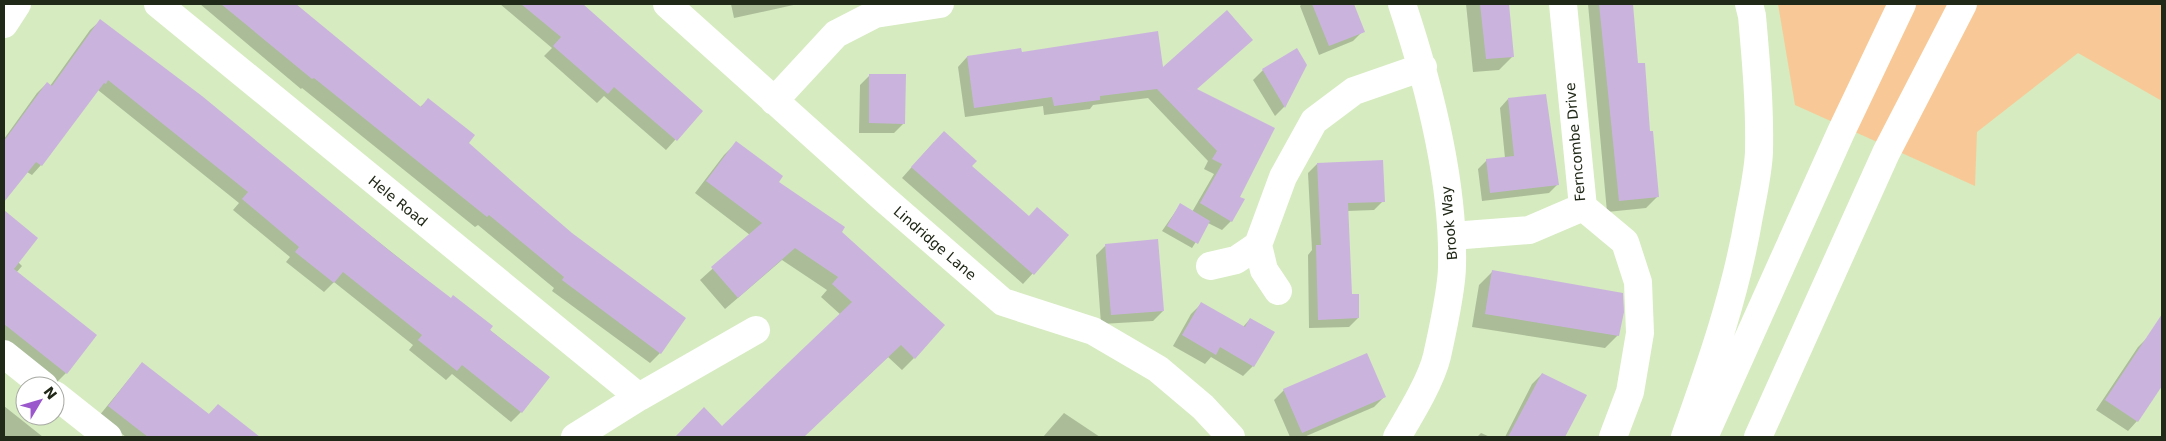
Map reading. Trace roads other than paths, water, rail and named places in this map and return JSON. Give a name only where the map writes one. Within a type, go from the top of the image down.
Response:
[{"type":"main road","points":[[4,24],[17,4]]},
{"type":"main road","name":"Hele Road","points":[[158,4],[639,397]]},
{"type":"main road","name":"Lindridge Lane","points":[[667,4],[1003,302],[1093,331],[1158,369],[1203,407],[1231,437]]},
{"type":"main road","points":[[774,100],[836,34],[875,14],[940,4]]},
{"type":"main road","name":"Brook Way","points":[[1397,437],[1412,412],[1436,358],[1452,269],[1452,236],[1444,170],[1423,67],[1402,4]]},
{"type":"main road","name":"Ferncombe Drive","points":[[1452,236],[1530,230],[1583,207],[1563,4]]},
{"type":"main road","points":[[1684,437],[1722,332],[1740,266],[1752,202],[1758,154],[1759,93],[1752,16],[1749,4]]},
{"type":"main road","points":[[1704,437],[1841,132],[1902,4]]},
{"type":"main road","points":[[1758,437],[1886,153],[1963,4]]},
{"type":"main road","points":[[1278,291],[1264,270],[1258,245],[1283,177],[1314,121],[1354,91],[1423,67]]},
{"type":"main road","points":[[1583,207],[1625,242],[1638,282],[1640,333],[1630,392],[1613,437]]},
{"type":"main road","points":[[1210,266],[1236,260],[1258,245]]},
{"type":"main road","points":[[574,437],[639,397],[756,330]]},
{"type":"main road","points":[[4,354],[32,376]]},
{"type":"main road","points":[[65,403],[108,437]]}]
